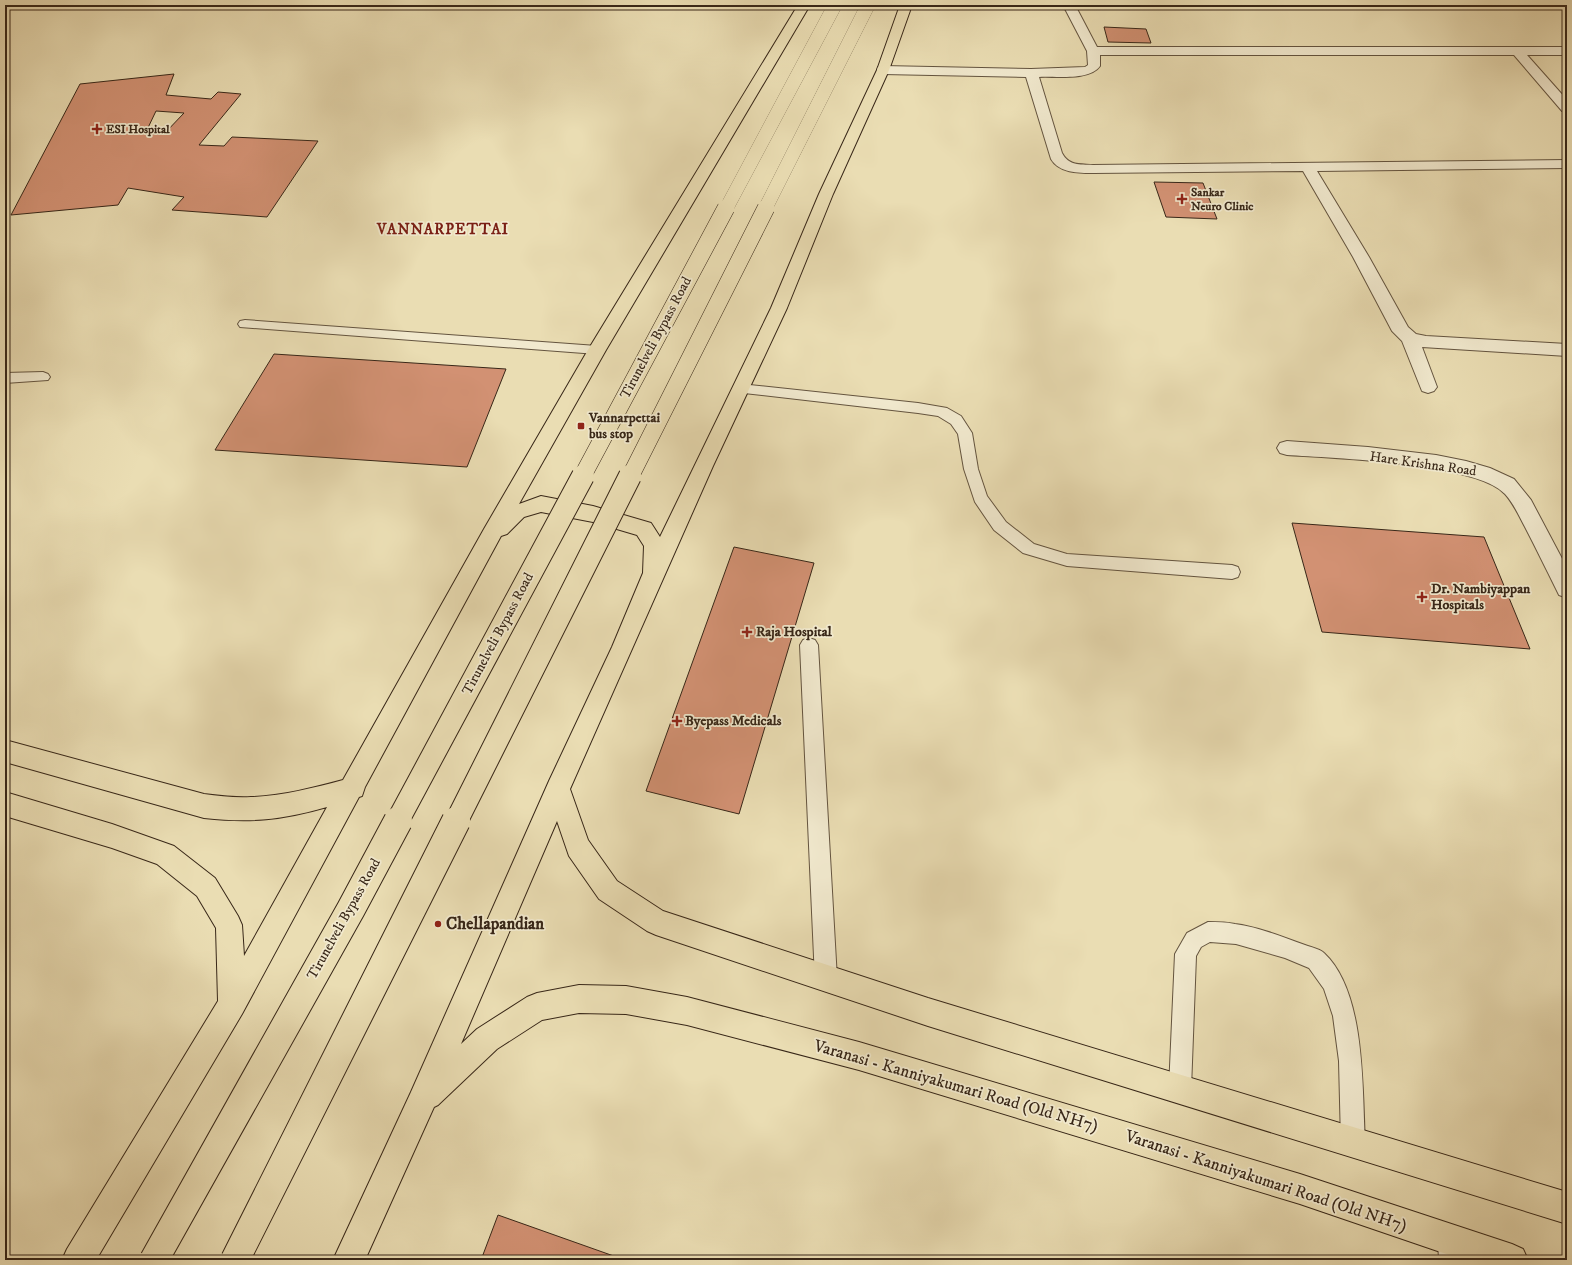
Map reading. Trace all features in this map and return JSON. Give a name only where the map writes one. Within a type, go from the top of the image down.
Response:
[{"type":"main road","points":[[78,1260],[232,1004],[353,788],[491,535],[597,350],[804,5]]},
{"type":"main road","name":"Tirunelveli Bypass Road","points":[[154,1260],[351,909],[835,5]]},
{"type":"main road","points":[[235,1260],[868,5]]},
{"type":"main road","points":[[349,1260],[421,1102],[558,789],[654,575],[779,308],[826,194],[883,70],[906,5]]},
{"type":"main road","points":[[491,535],[517,512],[541,504],[594,514],[644,529],[654,545],[654,575]]},
{"type":"main road","points":[[5,751],[204,806],[234,809],[265,808],[321,797],[353,788]]},
{"type":"main road","points":[[558,789],[578,847],[608,890],[656,922],[936,1014],[1567,1208]]},
{"type":"main road","points":[[5,804],[112,836],[165,855],[206,887],[229,924],[232,1004]]},
{"type":"main road","name":"Varanasi - Kanniyakumari Road (Old NH7)","points":[[421,1102],[486,1039],[537,1007],[579,999],[626,1000],[687,1011],[859,1056],[1300,1190],[1450,1250],[1512,1260]]},
{"type":"street","points":[[883,70],[1031,73],[1082,72],[1090,70],[1094,66],[1093,51],[1069,5]]},
{"type":"street","points":[[1093,51],[1567,51]]},
{"type":"street","points":[[1517,51],[1565,102]]},
{"type":"street","points":[[1031,73],[1055,153],[1060,162],[1069,166],[1087,168],[1567,164]]},
{"type":"street","points":[[1308,167],[1361,258],[1401,331],[1410,338],[1426,342],[1567,350]]},
{"type":"street","points":[[1410,338],[1428,387]]},
{"type":"street","name":"Hare Krishna Road","points":[[1287,448],[1394,458],[1449,465],[1488,474],[1506,484],[1522,502],[1567,589]]},
{"type":"lane","points":[[245,324],[597,350]]},
{"type":"lane","points":[[5,378],[43,377]]},
{"type":"lane","points":[[740,389],[918,408],[942,412],[956,420],[965,433],[971,469],[980,498],[1000,526],[1029,549],[1067,560],[1232,572]]},
{"type":"lane","points":[[809,645],[826,979]]},
{"type":"lane","points":[[1180,1089],[1186,954],[1194,940],[1208,932],[1236,934],[1285,948],[1316,960],[1333,983],[1344,1016],[1350,1061],[1353,1142]]},
{"type":"building","points":[[1104,27],[1146,29],[1151,43],[1108,42]]},
{"type":"building","points":[[174,74],[166,95],[211,99],[218,92],[241,94],[199,145],[224,146],[232,137],[318,141],[267,217],[172,210],[184,197],[128,188],[118,205],[11,215],[80,84]],"holes":[[[156,111],[184,113],[164,134],[145,134]]]},
{"type":"building","points":[[1154,182],[1203,183],[1217,219],[1166,217]]},
{"type":"building","points":[[274,354],[506,369],[467,467],[215,450]]},
{"type":"building","points":[[1292,523],[1484,537],[1530,649],[1322,632]]},
{"type":"building","points":[[734,547],[814,563],[739,814],[646,791]]},
{"type":"building","points":[[498,1215],[625,1260],[481,1260]]},
{"type":"place","name":"ESI Hospital","points":[[97,129]]},
{"type":"place","name":"Sankar Neuro Clinic","points":[[1182,199]]},
{"type":"place","name":"Vannarpettai bus stop","points":[[581,426]]},
{"type":"place","name":"Dr. Nambiyappan Hospitals","points":[[1422,597]]},
{"type":"place","name":"Raja Hospital","points":[[747,632]]},
{"type":"place","name":"Byepass Medicals","points":[[677,721]]},
{"type":"place","name":"Chellapandian","points":[[438,924]]},
{"type":"district","name":"VANNARPETTAI","points":[[443,229]]}]
